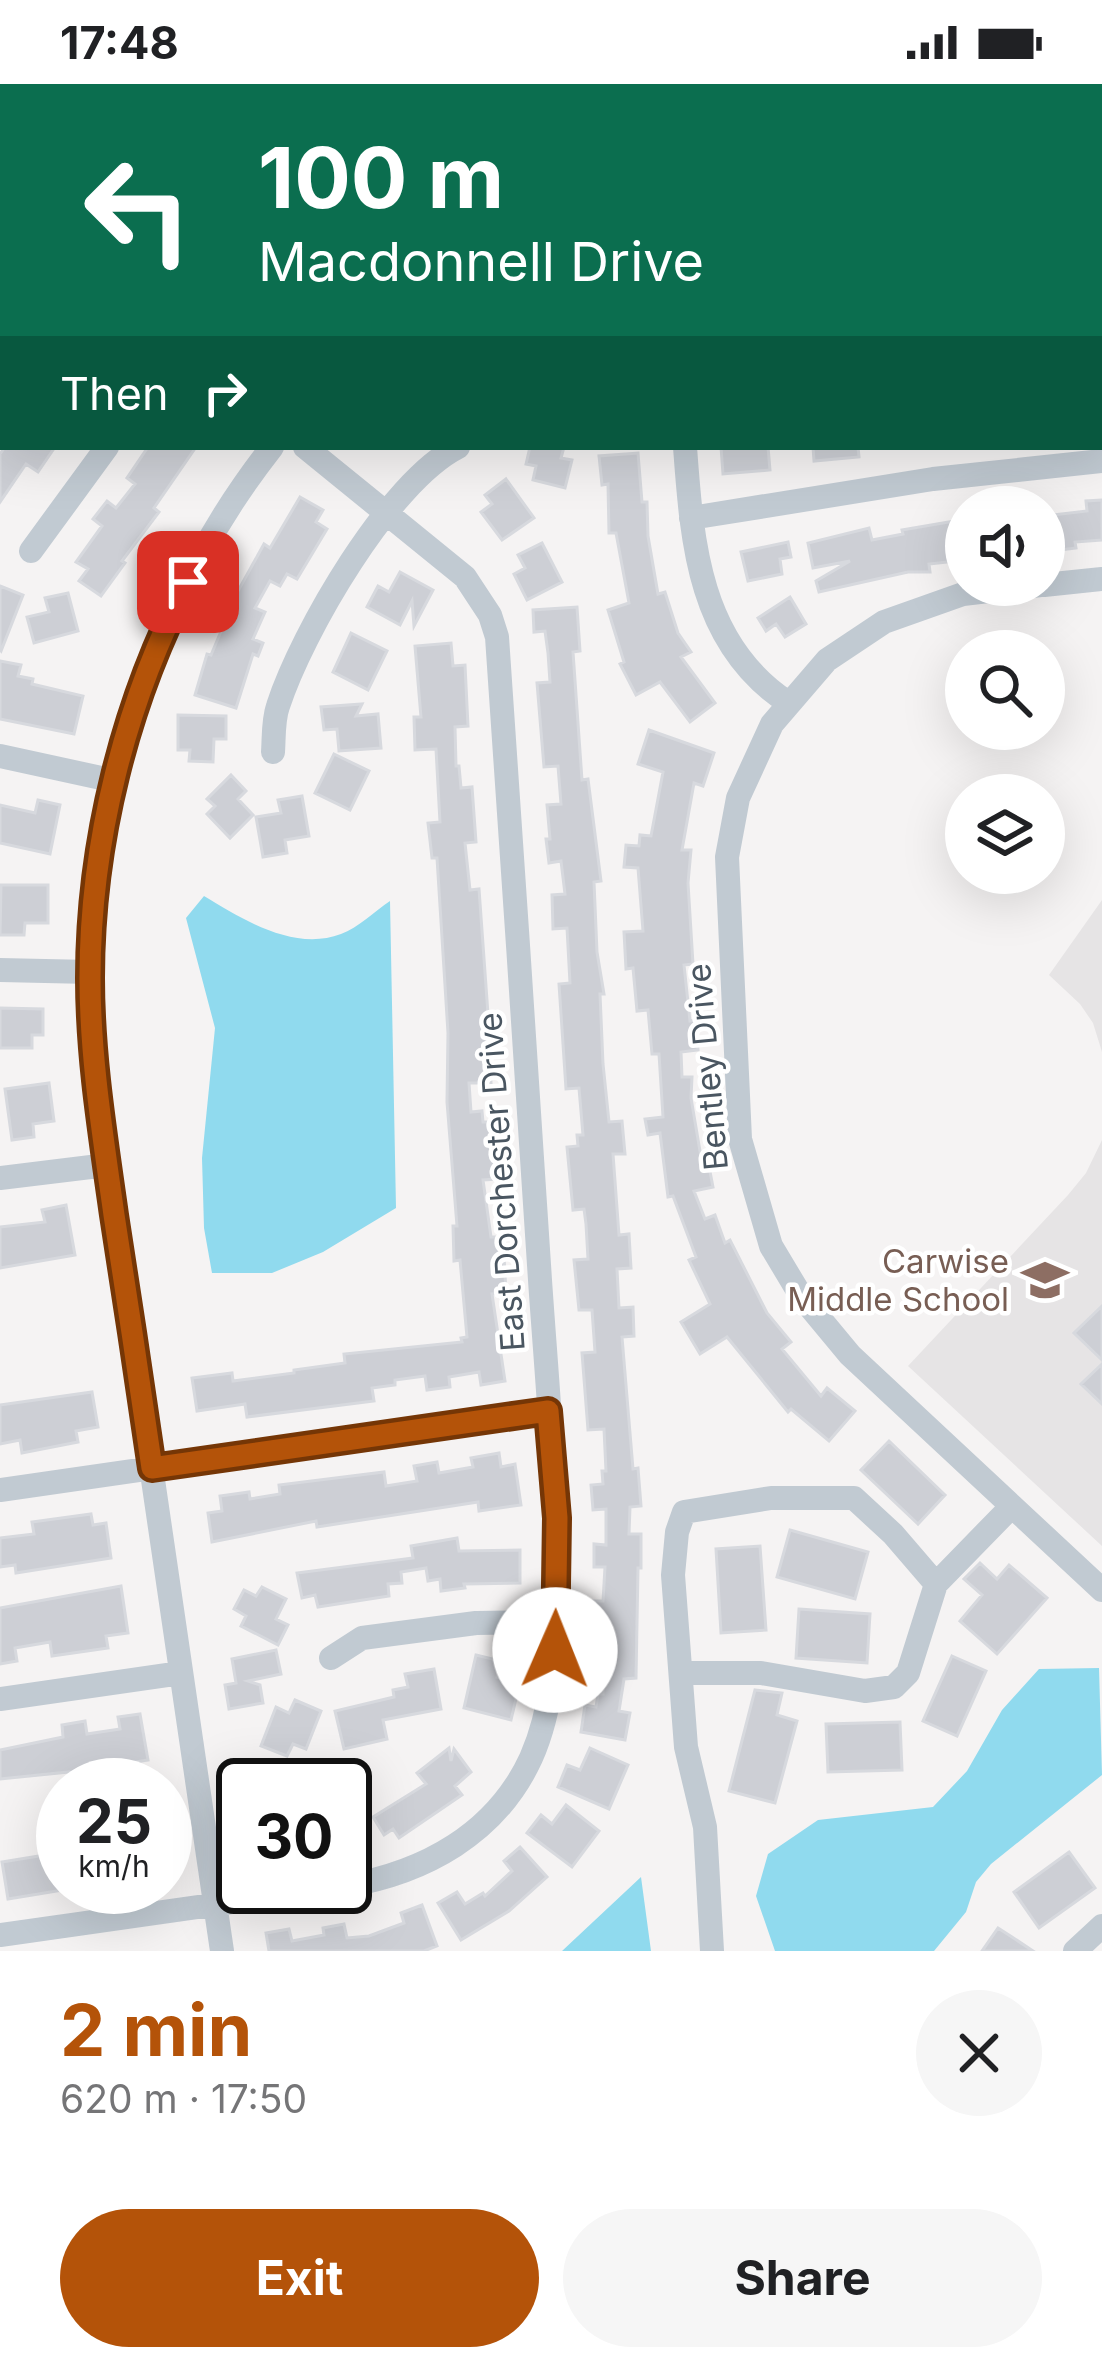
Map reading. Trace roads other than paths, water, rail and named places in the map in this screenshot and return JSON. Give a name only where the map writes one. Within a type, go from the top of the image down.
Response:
[{"type":"street","points":[[31,551],[105,450]]},
{"type":"street","points":[[216,1907],[94,1073],[90,972],[95,901],[130,725],[172,612],[241,487],[270,450]]},
{"type":"street","name":"East Dorchester Drive","points":[[309,450],[465,577],[490,615],[497,637],[557,1518],[554,1679],[533,1754],[515,1788],[490,1818],[435,1859],[405,1873],[372,1880]]},
{"type":"street","points":[[274,752],[276,709],[320,615],[387,513],[452,450]]},
{"type":"street","points":[[686,450],[697,566],[716,620],[746,667],[787,702]]},
{"type":"street","points":[[691,518],[933,479],[1102,461]]},
{"type":"street","name":"Bentley Drive","points":[[1065,583],[1102,579]]},
{"type":"street","name":"Bentley Drive","points":[[945,600],[903,613],[843,647],[787,702],[746,778],[732,819],[727,857],[740,1139],[771,1246],[801,1296],[850,1355],[1102,1590]]},
{"type":"street","points":[[0,756],[115,782]]},
{"type":"street","points":[[0,970],[90,972]]},
{"type":"street","points":[[0,1178],[107,1166]]},
{"type":"street","points":[[0,1490],[548,1411]]},
{"type":"street","points":[[712,1951],[705,1827],[686,1747],[674,1575],[677,1532],[684,1513],[771,1498],[854,1498],[936,1584]]},
{"type":"street","points":[[681,1673],[760,1673],[865,1691],[894,1687],[908,1673],[936,1584],[1012,1507]]},
{"type":"street","points":[[331,1658],[362,1638],[476,1623],[556,1622]]},
{"type":"street","points":[[0,1699],[181,1673]]},
{"type":"street","name":"East Dorchester Drive","points":[[0,1935],[216,1907]]},
{"type":"street","points":[[217,1914],[222,1951]]},
{"type":"street","points":[[1076,1951],[1102,1926]]},
{"type":"water","points":[[204,896],[269,930],[305,939],[347,931],[390,901],[396,1208],[323,1252],[272,1273],[212,1273],[204,1228],[202,1158],[215,1028],[186,918]]},
{"type":"water","points":[[1099,1668],[1102,1775],[991,1864],[976,1882],[966,1912],[934,1951],[775,1951],[756,1896],[768,1854],[818,1820],[933,1807],[967,1771],[1002,1710],[1039,1669]]},
{"type":"water","points":[[641,1877],[651,1951],[562,1951]]},
{"type":"place","name":"Carwise Middle School","points":[[1045,1280]]}]
